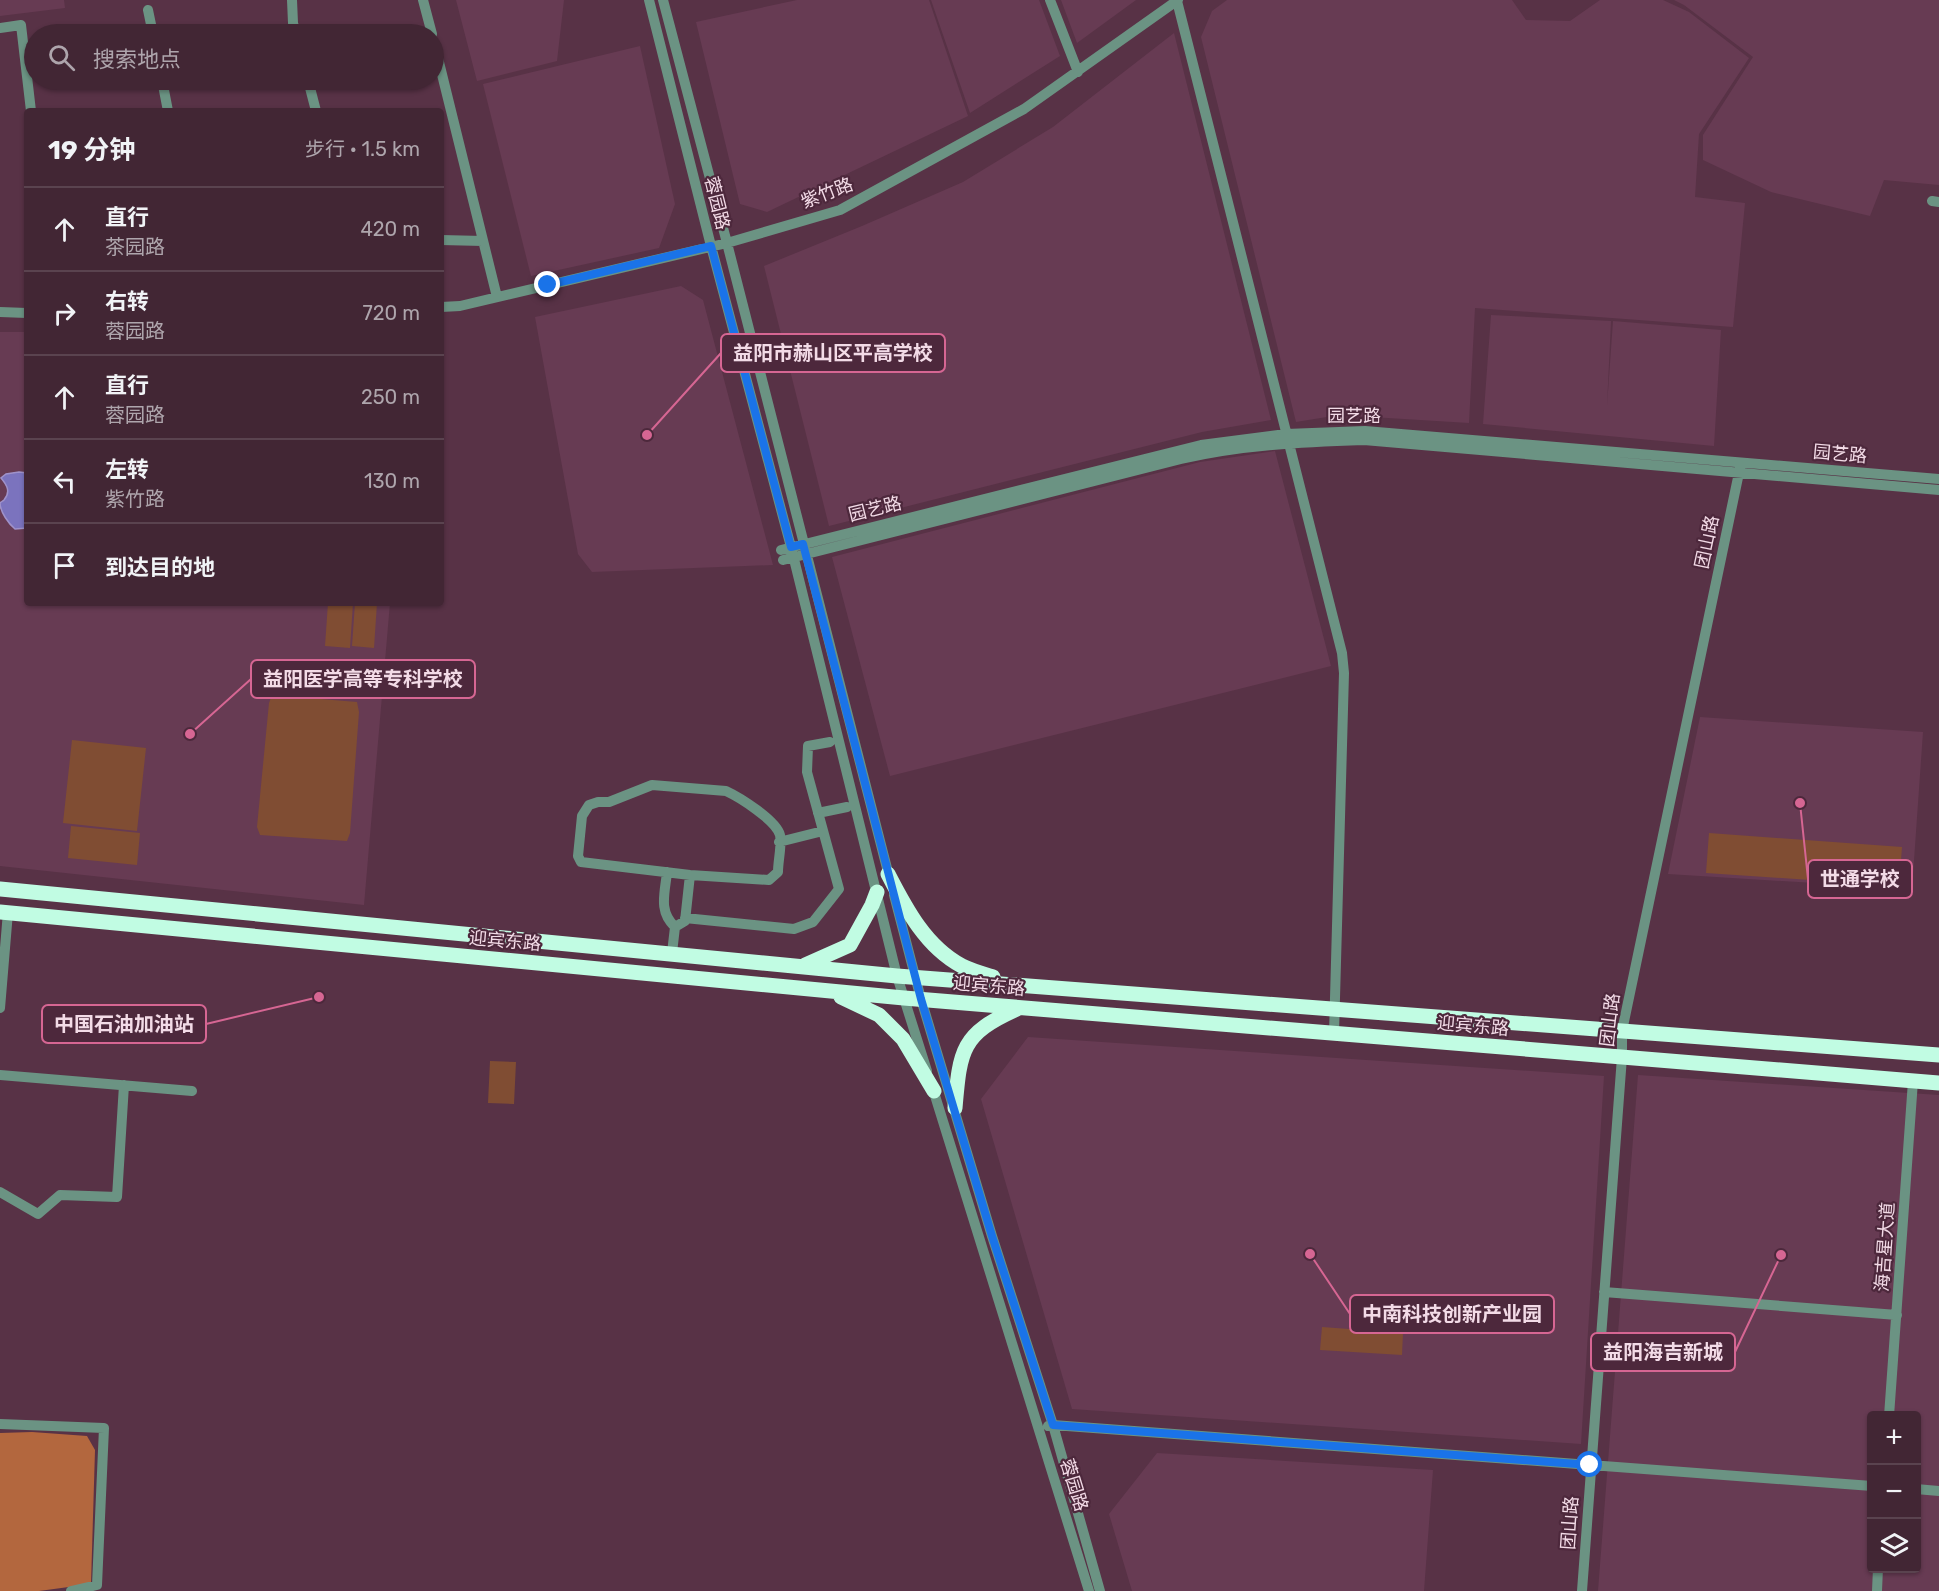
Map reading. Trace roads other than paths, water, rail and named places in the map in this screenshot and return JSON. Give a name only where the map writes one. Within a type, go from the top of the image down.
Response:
[{"type":"highway","points":[[888,874],[910,915],[935,946],[962,966],[1018,984],[1021,1008],[992,1020],[970,1038],[959,1067],[955,1108]]},
{"type":"highway","name":"迎宾东路","points":[[0,889],[897,976],[1939,1055]]},
{"type":"highway","points":[[805,966],[850,945],[872,905],[876,892]]},
{"type":"highway","name":"迎宾东路","points":[[4,912],[904,998],[1939,1083]]},
{"type":"highway","points":[[385,949],[387,926]]},
{"type":"highway","points":[[782,987],[785,964]]},
{"type":"highway","points":[[830,991],[879,1015],[903,1039],[934,1091]]},
{"type":"street","points":[[292,0],[293,24]]},
{"type":"street","points":[[423,0],[429,24]]},
{"type":"street","name":"蓉园路","points":[[649,0],[787,554],[897,976],[1089,1591]]},
{"type":"street","name":"蓉园路","points":[[663,0],[921,999],[992,1236],[1053,1425],[1100,1591]]},
{"type":"street","points":[[1050,0],[1078,72]]},
{"type":"street","points":[[1178,0],[1342,653],[1344,673],[1334,1034]]},
{"type":"street","name":"紫竹路","points":[[444,307],[460,306],[727,243],[840,210],[1024,109],[1178,0]]},
{"type":"street","points":[[148,10],[151,24]]},
{"type":"street","points":[[0,28],[21,25],[24,51]]},
{"type":"street","points":[[444,83],[496,297]]},
{"type":"street","points":[[29,90],[31,108]]},
{"type":"street","points":[[164,90],[167,108]]},
{"type":"street","points":[[311,90],[315,108]]},
{"type":"street","points":[[444,240],[483,241]]},
{"type":"street","points":[[0,312],[24,313]]},
{"type":"street","name":"园艺路","points":[[787,554],[1205,453],[1287,438],[1364,440],[1740,468],[1939,479]]},
{"type":"street","name":"园艺路","points":[[1740,468],[1939,490]]},
{"type":"street","name":"团山路","points":[[1582,1591],[1622,1058],[1622,1031],[1740,468]]},
{"type":"street","points":[[686,918],[794,929],[813,922],[838,889],[807,772],[808,746],[830,742]]},
{"type":"street","points":[[652,785],[726,790],[773,823],[780,835],[778,872],[769,880],[667,872],[581,862],[578,856],[582,816],[590,806],[598,802],[609,802],[652,785]]},
{"type":"street","points":[[818,813],[847,807]]},
{"type":"street","points":[[779,842],[823,831]]},
{"type":"street","points":[[667,872],[663,910],[675,927]]},
{"type":"street","points":[[675,927],[686,918],[690,875]]},
{"type":"street","points":[[0,1008],[4,912]]},
{"type":"street","points":[[672,953],[675,927]]},
{"type":"street","points":[[0,1075],[192,1091]]},
{"type":"street","name":"海吉星大道","points":[[1889,1411],[1913,1081]]},
{"type":"street","points":[[0,1192],[38,1214],[60,1196],[117,1197],[124,1085]]},
{"type":"street","points":[[1604,1292],[1897,1315]]},
{"type":"street","points":[[0,1424],[104,1428],[97,1585],[71,1591]]},
{"type":"street","points":[[1039,1429],[1053,1425],[1867,1486]]},
{"type":"street","points":[[1921,1489],[1939,1491]]},
{"type":"street","points":[[1877,1591],[1878,1573]]},
{"type":"place","name":"益阳市赫山区平高学校","points":[[647,435]]},
{"type":"place","name":"益阳医学高等专科学校","points":[[190,734]]},
{"type":"place","name":"世通学校","points":[[1800,803]]},
{"type":"place","name":"中国石油加油站","points":[[319,997]]},
{"type":"place","name":"中南科技创新产业园","points":[[1310,1254]]},
{"type":"place","name":"益阳海吉新城","points":[[1781,1255]]}]
